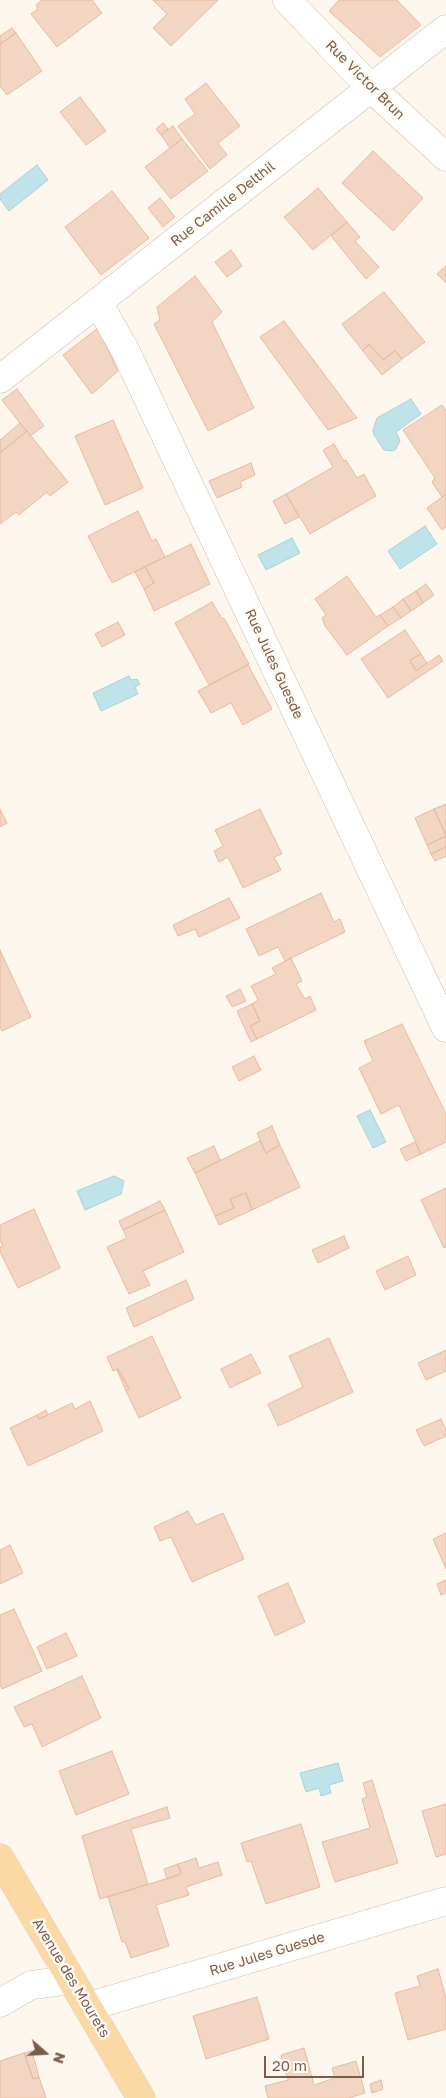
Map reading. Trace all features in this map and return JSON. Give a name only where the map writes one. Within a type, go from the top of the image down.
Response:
[{"type":"main road","name":"Avenue des Mourets","points":[[0,1858],[141,2098]]},
{"type":"street","name":"Rue Victor Brun","points":[[286,0],[371,88],[446,157]]},
{"type":"street","name":"Rue Camille Delthil","points":[[0,379],[446,29]]},
{"type":"street","name":"Rue Jules Guesde","points":[[98,302],[126,350],[446,1028]]},
{"type":"street","name":"Rue Jules Guesde","points":[[87,2007],[446,1901]]},
{"type":"street","points":[[0,2003],[31,1985],[71,1980]]},
{"type":"water","points":[[37,165],[48,180],[9,211],[0,199],[0,194]]},
{"type":"water","points":[[411,399],[421,414],[396,432],[400,441],[396,449],[393,451],[384,450],[374,435],[373,430],[377,418]]},
{"type":"water","points":[[425,526],[437,544],[400,569],[388,551]]},
{"type":"water","points":[[292,538],[300,553],[266,570],[258,555]]},
{"type":"water","points":[[129,676],[131,680],[137,679],[140,684],[135,687],[138,694],[101,711],[93,693]]},
{"type":"water","points":[[370,1110],[386,1142],[373,1148],[357,1116]]},
{"type":"water","points":[[114,1176],[124,1181],[121,1194],[85,1210],[77,1191]]},
{"type":"water","points":[[338,1763],[343,1781],[329,1785],[331,1793],[321,1796],[319,1788],[306,1792],[300,1773]]},
{"type":"building","points":[[42,0],[92,0],[102,13],[57,47],[31,14],[38,9],[36,5]]},
{"type":"building","points":[[153,0],[218,0],[171,46],[153,28],[167,14]]},
{"type":"building","points":[[339,0],[397,0],[421,25],[380,57],[329,11]]},
{"type":"building","points":[[12,28],[16,33],[0,44],[0,36]]},
{"type":"building","points":[[16,33],[42,71],[7,95],[0,86],[0,44]]},
{"type":"building","points":[[206,83],[240,126],[218,143],[227,155],[210,169],[178,126],[195,114],[185,99]]},
{"type":"building","points":[[80,97],[106,131],[86,145],[60,112]]},
{"type":"building","points":[[163,123],[168,129],[161,135],[156,129]]},
{"type":"building","points":[[173,126],[182,139],[170,148],[161,135]]},
{"type":"building","points":[[182,139],[208,171],[171,199],[145,167]]},
{"type":"building","points":[[373,151],[423,198],[393,231],[342,183]]},
{"type":"building","points":[[318,188],[347,222],[313,250],[284,217]]},
{"type":"building","points":[[112,191],[149,238],[101,275],[65,227]]},
{"type":"building","points":[[160,198],[175,217],[163,227],[148,208]]},
{"type":"building","points":[[347,222],[360,237],[355,241],[379,267],[366,279],[331,236]]},
{"type":"building","points":[[231,250],[242,266],[227,277],[215,262]]},
{"type":"building","points":[[446,266],[446,283],[437,274]]},
{"type":"building","points":[[195,276],[222,312],[212,322],[254,408],[208,431],[154,324],[160,320],[157,307]]},
{"type":"building","points":[[384,292],[425,342],[402,359],[395,351],[383,360],[369,344],[363,351],[342,324]]},
{"type":"building","points":[[284,321],[357,418],[328,430],[260,337]]},
{"type":"building","points":[[98,328],[118,371],[92,394],[63,355]]},
{"type":"building","points":[[369,344],[383,360],[395,351],[402,359],[382,375],[363,351]]},
{"type":"building","points":[[17,389],[44,426],[30,436],[2,400]]},
{"type":"building","points":[[442,405],[446,410],[446,494],[442,497],[432,482],[435,478],[403,430]]},
{"type":"building","points":[[113,420],[143,488],[105,505],[75,436]]},
{"type":"building","points":[[20,423],[27,431],[0,453],[0,440]]},
{"type":"building","points":[[27,431],[68,482],[50,496],[47,492],[19,515],[16,512],[0,524],[0,453]]},
{"type":"building","points":[[334,444],[357,478],[364,474],[376,496],[310,534],[286,494],[333,467],[323,450]]},
{"type":"building","points":[[251,463],[255,475],[240,482],[242,487],[217,498],[209,481]]},
{"type":"building","points":[[286,494],[299,517],[285,524],[273,501]]},
{"type":"building","points":[[446,494],[446,527],[442,530],[427,508]]},
{"type":"building","points":[[138,511],[152,541],[156,539],[165,557],[112,583],[88,536]]},
{"type":"building","points":[[191,544],[210,584],[154,611],[144,589],[154,583],[145,567]]},
{"type":"building","points":[[145,567],[154,583],[144,589],[135,572]]},
{"type":"building","points":[[347,576],[376,617],[380,615],[388,626],[347,655],[325,626],[322,618],[326,615],[315,599]]},
{"type":"building","points":[[426,584],[434,595],[423,603],[416,591]]},
{"type":"building","points":[[416,591],[423,603],[411,611],[403,599]]},
{"type":"building","points":[[403,599],[411,611],[401,618],[393,607]]},
{"type":"building","points":[[212,602],[222,619],[224,618],[249,664],[209,685],[175,623]]},
{"type":"building","points":[[393,607],[401,618],[388,626],[380,615]]},
{"type":"building","points":[[118,622],[125,635],[102,647],[95,634]]},
{"type":"building","points":[[405,630],[421,654],[410,660],[416,671],[439,655],[443,661],[388,698],[361,659]]},
{"type":"building","points":[[421,654],[427,663],[416,671],[410,660]]},
{"type":"building","points":[[248,665],[272,709],[243,725],[231,703],[211,713],[198,691]]},
{"type":"building","points":[[446,804],[446,835],[434,809]]},
{"type":"building","points":[[0,809],[7,823],[0,827]]},
{"type":"building","points":[[260,809],[282,854],[274,857],[281,870],[243,888],[228,857],[219,862],[214,851],[223,846],[215,830]]},
{"type":"building","points":[[434,809],[446,836],[427,845],[415,818]]},
{"type":"building","points":[[446,836],[446,847],[431,854],[427,845]]},
{"type":"building","points":[[446,847],[446,856],[435,861],[431,854]]},
{"type":"building","points":[[321,893],[334,922],[340,919],[345,932],[285,961],[278,947],[259,956],[246,929]]},
{"type":"building","points":[[229,898],[240,918],[199,937],[195,929],[178,936],[173,925]]},
{"type":"building","points":[[0,950],[31,1017],[2,1031],[0,1027]]},
{"type":"building","points":[[291,958],[302,981],[296,984],[305,999],[310,996],[316,1010],[257,1039],[250,1026],[260,1021],[252,1004],[258,1000],[251,986],[276,974],[272,968]]},
{"type":"building","points":[[240,989],[246,1001],[232,1007],[226,996]]},
{"type":"building","points":[[252,1004],[260,1021],[250,1026],[257,1039],[251,1042],[237,1011]]},
{"type":"building","points":[[402,1024],[446,1114],[446,1142],[421,1154],[399,1105],[381,1114],[359,1068],[373,1061],[364,1041]]},
{"type":"building","points":[[254,1056],[261,1070],[239,1081],[232,1067]]},
{"type":"building","points":[[272,1126],[280,1145],[266,1153],[257,1133]]},
{"type":"building","points":[[260,1141],[266,1153],[280,1145],[300,1187],[252,1210],[246,1193],[230,1199],[234,1208],[215,1216],[195,1173]]},
{"type":"building","points":[[415,1142],[421,1154],[406,1161],[400,1149]]},
{"type":"building","points":[[214,1146],[220,1160],[195,1173],[187,1158]]},
{"type":"building","points":[[446,1188],[446,1247],[444,1248],[421,1200]]},
{"type":"building","points":[[246,1193],[252,1210],[219,1225],[215,1216],[234,1208],[230,1199]]},
{"type":"building","points":[[160,1201],[165,1210],[123,1230],[119,1221]]},
{"type":"building","points":[[34,1209],[60,1268],[18,1288],[0,1252],[0,1247],[3,1246],[0,1240],[0,1225]]},
{"type":"building","points":[[165,1210],[184,1252],[143,1271],[150,1285],[129,1294],[107,1247],[127,1238],[123,1230]]},
{"type":"building","points":[[344,1236],[349,1248],[318,1263],[312,1250]]},
{"type":"building","points":[[408,1256],[416,1275],[385,1290],[376,1271]]},
{"type":"building","points":[[186,1280],[194,1299],[134,1327],[126,1308]]},
{"type":"building","points":[[152,1336],[181,1398],[139,1418],[126,1391],[129,1389],[118,1369],[113,1371],[107,1357]]},
{"type":"building","points":[[329,1338],[353,1392],[278,1426],[268,1404],[303,1387],[289,1356]]},
{"type":"building","points":[[446,1350],[446,1371],[426,1380],[418,1363]]},
{"type":"building","points":[[251,1354],[261,1373],[230,1388],[221,1369]]},
{"type":"building","points":[[117,1370],[129,1389],[126,1391]]},
{"type":"building","points":[[90,1401],[103,1431],[28,1466],[10,1428],[37,1415],[39,1419],[72,1403],[75,1409]]},
{"type":"building","points":[[46,1410],[48,1415],[39,1419],[37,1415]]},
{"type":"building","points":[[441,1419],[446,1430],[446,1436],[424,1446],[416,1430]]},
{"type":"building","points":[[188,1511],[196,1525],[223,1513],[244,1559],[192,1582],[171,1537],[160,1541],[154,1527]]},
{"type":"building","points":[[446,1533],[446,1569],[433,1539]]},
{"type":"building","points":[[10,1545],[23,1573],[0,1584],[0,1550]]},
{"type":"building","points":[[446,1580],[446,1593],[441,1595],[437,1584]]},
{"type":"building","points":[[288,1583],[305,1622],[275,1636],[258,1596]]},
{"type":"building","points":[[14,1609],[42,1671],[2,1689],[0,1684],[0,1615]]},
{"type":"building","points":[[66,1633],[77,1656],[47,1669],[37,1647]]},
{"type":"building","points":[[82,1676],[101,1718],[42,1747],[32,1724],[24,1727],[14,1707]]},
{"type":"building","points":[[112,1751],[129,1794],[76,1815],[59,1771]]},
{"type":"building","points":[[372,1780],[398,1863],[335,1882],[322,1842],[370,1828],[362,1799],[367,1797],[363,1783]]},
{"type":"building","points":[[446,1804],[446,1854],[436,1857],[422,1811]]},
{"type":"building","points":[[167,1807],[170,1818],[131,1829],[148,1884],[100,1899],[82,1836]]},
{"type":"building","points":[[301,1824],[320,1887],[266,1904],[251,1861],[247,1862],[241,1843]]},
{"type":"building","points":[[196,1858],[199,1868],[218,1862],[222,1875],[186,1887],[189,1895],[156,1905],[169,1946],[131,1958],[125,1942],[122,1942],[108,1897],[181,1874],[178,1864]]},
{"type":"building","points":[[178,1864],[181,1874],[167,1879],[164,1869]]},
{"type":"building","points":[[438,1969],[446,1998],[446,2029],[408,2040],[395,1993],[420,1986],[417,1976]]},
{"type":"building","points":[[257,1997],[269,2039],[206,2059],[193,2016]]},
{"type":"building","points":[[304,2048],[314,2085],[335,2078],[332,2068],[356,2061],[365,2093],[349,2098],[268,2098],[265,2086],[288,2080],[281,2055]]},
{"type":"building","points":[[32,2051],[39,2077],[33,2079],[24,2053]]},
{"type":"building","points":[[24,2053],[33,2079],[39,2077],[46,2098],[0,2098],[0,2061]]},
{"type":"building","points":[[381,2080],[383,2089],[372,2093],[370,2084]]}]
